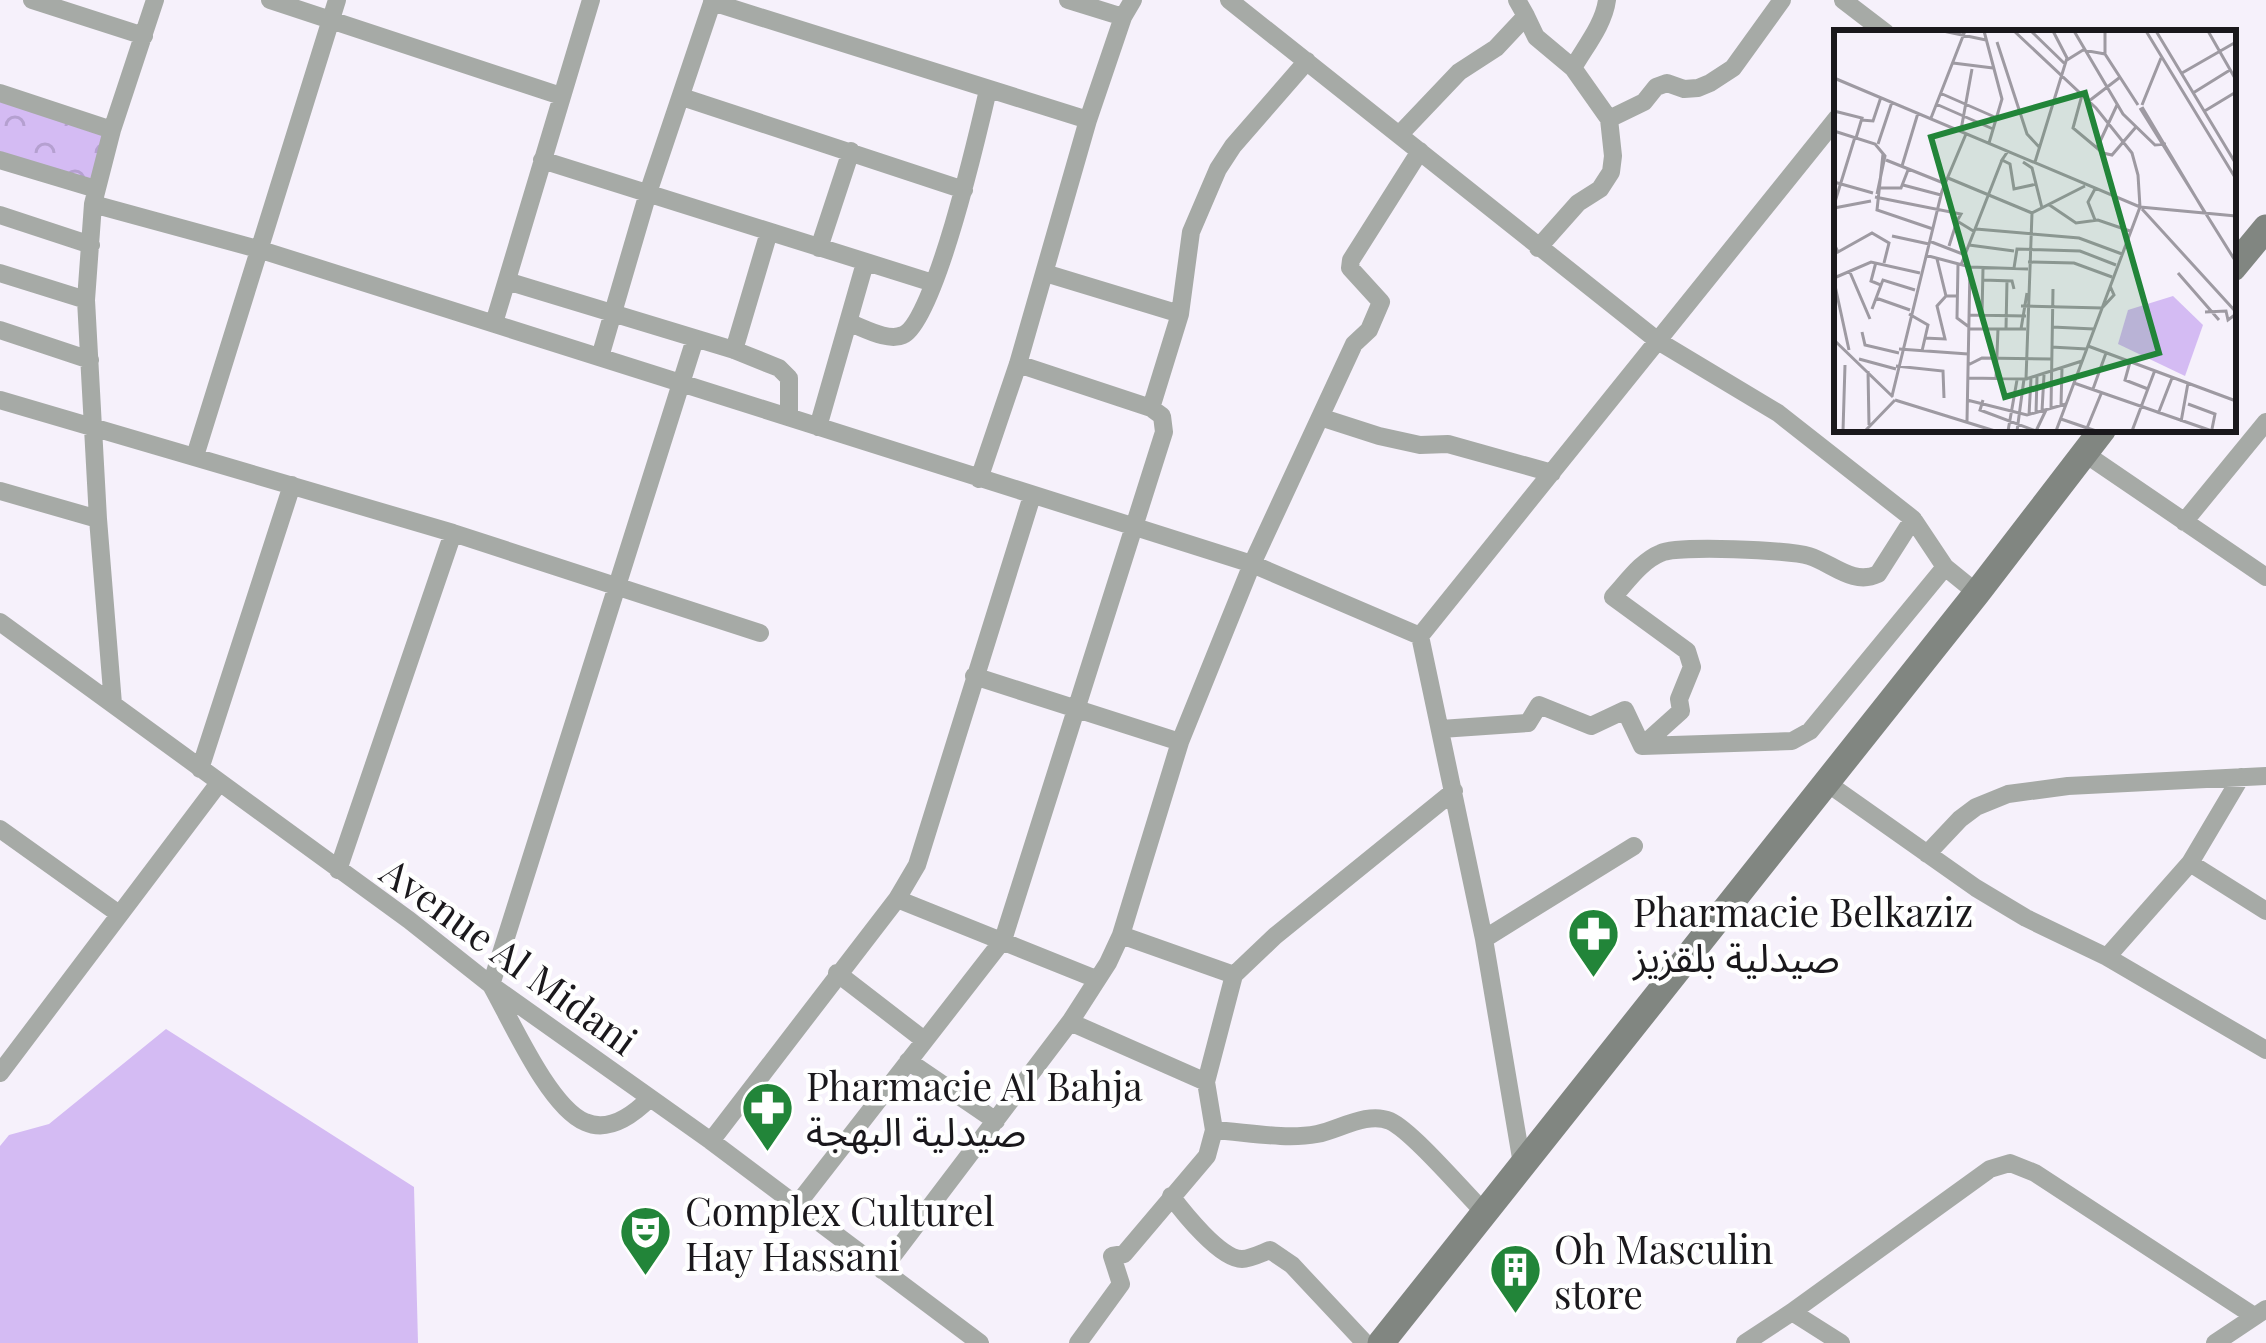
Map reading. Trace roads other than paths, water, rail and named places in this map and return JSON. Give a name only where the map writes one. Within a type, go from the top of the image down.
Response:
[{"type":"main road","points":[[1381,1343],[2101,432]]},
{"type":"street","points":[[32,0],[144,36]]},
{"type":"street","points":[[113,704],[86,300],[94,196],[155,0]]},
{"type":"street","points":[[270,0],[334,9],[561,96]]},
{"type":"street","points":[[494,323],[591,0]]},
{"type":"street","points":[[980,479],[1088,121],[1128,9],[1068,0]]},
{"type":"street","points":[[1573,68],[1606,9],[1606,0]]},
{"type":"street","points":[[1609,119],[1644,102],[1656,87],[1667,83],[1698,88],[1722,76],[1782,0]]},
{"type":"street","points":[[601,357],[648,193],[712,1],[1088,121]]},
{"type":"street","points":[[1233,1],[1658,341],[1778,413],[1913,519],[1945,567],[1977,592]]},
{"type":"street","points":[[1851,3],[1882,30]]},
{"type":"street","points":[[1521,8],[1536,37],[1573,68],[1609,119],[1613,156],[1611,172],[1600,189],[1578,203],[1538,248]]},
{"type":"street","points":[[1400,134],[1459,72],[1496,48],[1521,8]]},
{"type":"street","points":[[195,456],[334,9]]},
{"type":"street","points":[[1150,408],[1180,314],[1191,232],[1218,169],[1307,61]]},
{"type":"street","points":[[850,323],[891,337],[905,334],[914,324],[964,190],[988,90]]},
{"type":"street","points":[[0,93],[112,130]]},
{"type":"street","points":[[682,97],[964,190]]},
{"type":"street","points":[[1420,635],[1834,122]]},
{"type":"street","points":[[819,248],[851,151]]},
{"type":"street","points":[[882,1270],[1070,1022],[1108,963],[1121,935],[1180,742],[1252,564],[1354,344],[1369,330],[1381,302],[1350,268],[1351,260],[1420,151]]},
{"type":"street","points":[[0,160],[258,249],[1252,564],[1420,635]]},
{"type":"street","points":[[542,160],[933,283]]},
{"type":"street","points":[[0,215],[91,245]]},
{"type":"street","points":[[734,350],[769,232]]},
{"type":"street","points":[[818,427],[866,263]]},
{"type":"street","points":[[0,273],[86,300]]},
{"type":"street","points":[[1045,273],[1180,314]]},
{"type":"street","points":[[507,281],[734,350],[785,372],[790,385],[789,417]]},
{"type":"street","points":[[0,330],[90,360]]},
{"type":"street","points":[[650,1098],[614,1123],[588,1124],[565,1109],[491,985],[694,338]]},
{"type":"street","points":[[796,1206],[1003,940],[1164,431],[1162,416],[1150,408],[1018,364]]},
{"type":"street","points":[[0,400],[453,533],[760,632]]},
{"type":"street","points":[[1320,417],[1378,436],[1420,445],[1448,444],[1552,473]]},
{"type":"street","points":[[2184,522],[2266,422]]},
{"type":"street","points":[[2084,453],[2266,578]]},
{"type":"street","points":[[200,769],[292,485]]},
{"type":"street","points":[[0,491],[98,519]]},
{"type":"street","points":[[711,1142],[897,898],[916,865],[1032,496]]},
{"type":"street","points":[[1642,746],[1681,711],[1679,699],[1692,668],[1687,651],[1613,597],[1646,562],[1684,548],[1802,554],[1869,578],[1878,574],[1913,519]]},
{"type":"street","points":[[338,870],[453,533]]},
{"type":"street","points":[[1642,746],[1799,739],[1945,567]]},
{"type":"street","name":"Avenue Al Midani","points":[[0,622],[980,1343]]},
{"type":"street","points":[[1420,635],[1484,939],[1522,1164]]},
{"type":"street","points":[[974,676],[1180,742]]},
{"type":"street","points":[[1441,729],[1528,723],[1539,705],[1591,726],[1625,710],[1642,746]]},
{"type":"street","points":[[1927,854],[1960,819],[1992,798],[2008,794],[2068,786],[2266,776]]},
{"type":"street","points":[[2107,958],[2190,862],[2240,777]]},
{"type":"street","points":[[1827,783],[2026,918],[2107,958],[2266,1050]]},
{"type":"street","points":[[0,1073],[219,784]]},
{"type":"street","points":[[1078,1343],[1121,1284],[1112,1256],[1124,1254],[1208,1156],[1214,1130],[1206,1082],[1234,975],[1454,791]]},
{"type":"street","points":[[0,829],[118,914]]},
{"type":"street","points":[[1484,939],[1634,846]]},
{"type":"street","points":[[2190,862],[2266,911]]},
{"type":"street","points":[[897,898],[1096,979]]},
{"type":"street","points":[[1121,935],[1234,975]]},
{"type":"street","points":[[837,973],[924,1040]]},
{"type":"street","points":[[1070,1022],[1206,1082]]},
{"type":"street","points":[[908,1060],[996,1121]]},
{"type":"street","points":[[1214,1130],[1312,1135],[1349,1124],[1393,1122],[1484,1212]]},
{"type":"street","points":[[1745,1343],[1990,1168],[2010,1162],[2260,1313],[2215,1343]]},
{"type":"street","points":[[1171,1196],[1220,1250],[1242,1259],[1270,1250],[1292,1265],[1365,1343]]},
{"type":"street","points":[[1792,1312],[1841,1343]]},
{"type":"place","name":"Pharmacie Belkaziz صيدلية بلقزيز","points":[[1594,979]]},
{"type":"place","name":"Pharmacie Al Bahja صيدلية البهجة","points":[[767,1153]]},
{"type":"place","name":"Complex Culturel Hay Hassani","points":[[646,1278]]},
{"type":"place","name":"Oh Masculin store","points":[[1515,1316]]}]
